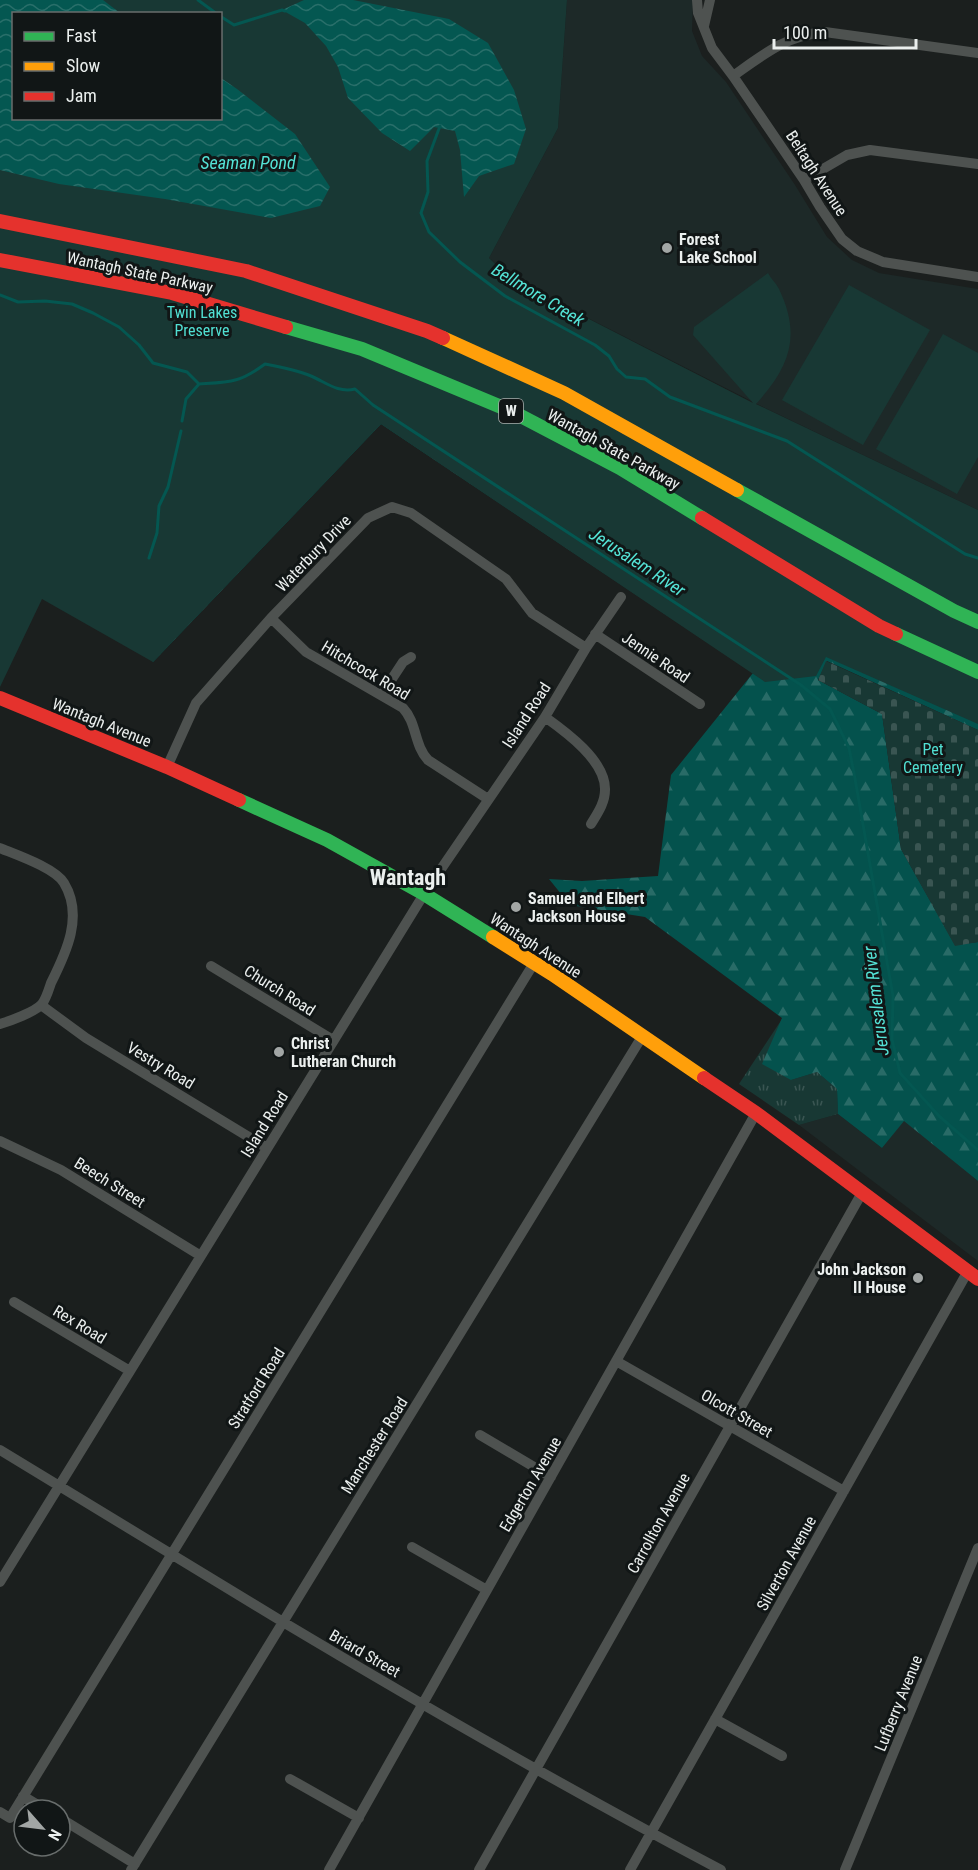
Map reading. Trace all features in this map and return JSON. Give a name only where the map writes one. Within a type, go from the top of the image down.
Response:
[{"type":"main road","name":"Wantagh State Parkway","points":[[0,221],[246,271],[427,331],[564,393],[954,611],[978,622]]},
{"type":"main road","name":"Wantagh State Parkway","points":[[0,260],[172,292],[362,349],[502,407],[620,468],[879,626],[978,672]]},
{"type":"main road","name":"Wantagh Avenue","points":[[0,698],[167,767],[327,840],[424,894],[534,963],[756,1113],[973,1275]]},
{"type":"street","name":"Beltagh Avenue","points":[[697,0],[698,13],[712,48],[804,180],[820,207],[849,245],[883,262],[978,277]]},
{"type":"street","points":[[704,30],[710,0]]},
{"type":"street","points":[[733,76],[786,40],[813,33],[825,32],[978,53]]},
{"type":"street","points":[[804,180],[847,155],[870,150],[978,164]]},
{"type":"street","name":"Waterbury Drive","points":[[167,767],[196,703],[271,618],[368,518],[392,507],[411,513],[506,579],[532,612],[586,648]]},
{"type":"street","name":"Island Road","points":[[0,1582],[424,894],[545,717],[586,648],[621,597]]},
{"type":"street","name":"Hitchcock Road","points":[[271,618],[306,652],[403,708],[408,713],[422,754],[488,799]]},
{"type":"street","name":"Jennie Road","points":[[595,634],[700,704]]},
{"type":"street","points":[[382,694],[403,662],[411,657]]},
{"type":"street","points":[[545,717],[575,738],[596,765],[602,777],[605,789],[603,804],[591,824]]},
{"type":"street","points":[[0,848],[45,867],[63,881],[74,913],[67,950],[41,1005],[14,1020],[0,1024]]},
{"type":"street","name":"Stratford Road","points":[[0,1812],[10,1818],[534,963]]},
{"type":"street","name":"Church Road","points":[[211,966],[333,1040]]},
{"type":"street","name":"Vestry Road","points":[[41,1005],[86,1038],[267,1148]]},
{"type":"street","name":"Manchester Road","points":[[133,1867],[643,1035]]},
{"type":"street","name":"Edgerton Avenue","points":[[329,1870],[756,1113]]},
{"type":"street","name":"Beech Street","points":[[0,1141],[62,1170],[201,1256]]},
{"type":"street","name":"Carrollton Avenue","points":[[479,1870],[863,1191]]},
{"type":"street","name":"Silverton Avenue","points":[[630,1870],[844,1491],[973,1275]]},
{"type":"street","name":"Rex Road","points":[[14,1302],[130,1371]]},
{"type":"street","name":"Olcott Street","points":[[616,1361],[844,1491]]},
{"type":"street","points":[[480,1435],[551,1477]]},
{"type":"street","name":"Briard Street","points":[[0,1450],[423,1704],[721,1870]]},
{"type":"street","points":[[412,1547],[487,1590]]},
{"type":"street","name":"Lufberry Avenue","points":[[845,1870],[978,1548]]},
{"type":"street","points":[[715,1719],[782,1756]]},
{"type":"street","points":[[290,1779],[359,1818]]},
{"type":"street","points":[[72,1826],[133,1867]]},
{"type":"shaded area","name":"Forest Lake School","points":[[567,0],[693,0],[692,31],[702,56],[726,82],[827,237],[852,260],[879,273],[978,289],[978,510],[763,407],[511,279],[489,258],[558,128]]},
{"type":"shaded area","points":[[838,1114],[882,1148],[904,1120],[978,1181],[978,1261],[799,1125]]},
{"type":"green space","name":"Twin Lakes Preserve","points":[[0,0],[567,0],[558,128],[489,258],[511,279],[753,403],[693,335],[694,327],[768,273],[779,289],[786,306],[791,337],[784,364],[756,404],[978,510],[978,724],[826,657],[816,676],[765,682],[381,424],[153,662],[42,599],[0,687]]},
{"type":"green space","points":[[0,280],[187,318],[978,685],[978,730],[827,661],[818,680],[882,714],[901,849],[955,945],[978,942],[978,1181],[904,1121],[882,1148],[838,1114],[837,1089],[817,1072],[791,1080],[762,1064],[782,1018],[645,917],[570,905],[549,879],[582,881],[658,876],[671,775],[753,673],[381,424],[153,662]]},
{"type":"green space","points":[[849,285],[930,330],[863,445],[782,400]]},
{"type":"green space","points":[[943,334],[978,353],[978,457],[957,494],[876,449]]},
{"type":"green space","name":"Pet Cemetery","points":[[826,661],[978,730],[978,942],[955,946],[901,849],[882,714],[818,680]]},
{"type":"green space","points":[[782,1019],[791,1080],[817,1072],[837,1089],[838,1114],[799,1125],[739,1084]]},
{"type":"water","name":"Seaman Pond","points":[[0,0],[103,0],[119,12],[12,12],[12,120],[222,120],[222,79],[295,134],[330,187],[320,206],[271,218],[165,199],[59,184],[0,170]]},
{"type":"water","points":[[304,0],[353,0],[449,19],[488,43],[514,90],[526,129],[514,164],[479,176],[464,197],[460,150],[455,131],[434,127],[410,151],[382,133],[348,98],[338,67],[326,46],[305,23],[282,10]]},
{"type":"waterway","name":"Bellmore Creek","points":[[198,0],[214,12]]},
{"type":"waterway","name":"Bellmore Creek","points":[[222,17],[234,25],[285,11]]},
{"type":"waterway","name":"Bellmore Creek","points":[[440,126],[427,161],[428,192],[421,213],[429,232],[460,262],[505,296],[595,345],[609,356],[617,369],[626,377],[645,379],[670,397],[787,441],[965,554],[978,558]]},
{"type":"waterway","name":"Jerusalem River","points":[[0,295],[18,302],[45,301],[72,304],[93,313],[119,327],[139,345],[153,363],[187,372],[199,384],[219,383],[241,378],[265,364],[300,372],[343,390],[355,389],[373,405],[801,685],[830,709],[849,748],[854,773],[893,996],[892,1039],[900,1073],[939,1116],[978,1150]]},
{"type":"waterway","points":[[182,421],[186,399],[199,384]]},
{"type":"waterway","points":[[149,558],[157,533],[159,506],[168,487],[181,431]]},
{"type":"traffic: fast","points":[[286,327],[362,349],[511,411],[620,468],[702,518]]},
{"type":"traffic: fast","points":[[737,490],[954,611],[978,622]]},
{"type":"traffic: fast","points":[[896,634],[978,672]]},
{"type":"traffic: fast","points":[[239,800],[327,840],[424,894],[493,937]]},
{"type":"traffic: slow","points":[[443,338],[564,393],[737,490]]},
{"type":"traffic: slow","points":[[493,937],[552,974],[704,1078]]},
{"type":"traffic: jam","points":[[0,221],[246,271],[443,338]]},
{"type":"traffic: jam","points":[[0,260],[172,293],[286,327]]},
{"type":"traffic: jam","points":[[702,518],[879,626],[896,634]]},
{"type":"traffic: jam","points":[[0,698],[167,767],[239,800]]},
{"type":"traffic: jam","points":[[704,1078],[756,1113],[978,1279]]},
{"type":"place","name":"Forest Lake School","points":[[667,248]]},
{"type":"place","name":"Samuel and Elbert Jackson House","points":[[516,907]]},
{"type":"place","name":"Christ Lutheran Church","points":[[279,1052]]},
{"type":"place","name":"John Jackson II House","points":[[918,1278]]},
{"type":"district","name":"Wantagh","points":[[408,877]]}]
